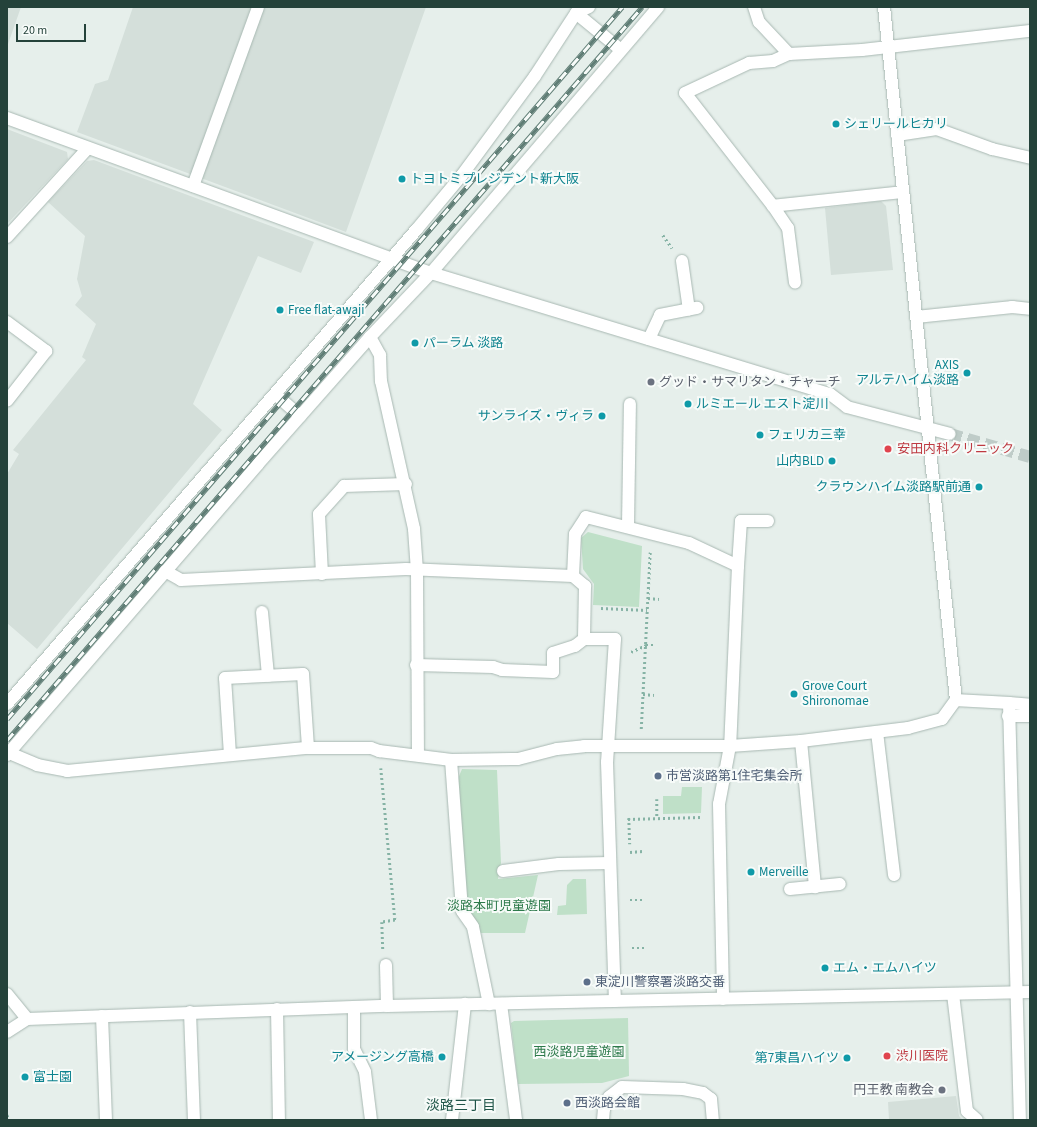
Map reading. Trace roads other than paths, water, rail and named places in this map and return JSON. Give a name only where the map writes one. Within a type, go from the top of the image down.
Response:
[{"type":"street","points":[[193,186],[258,7]]},
{"type":"street","points":[[7,704],[392,260],[481,150],[535,76],[578,10],[589,7]]},
{"type":"street","points":[[658,7],[431,273],[370,337],[300,416],[8,754],[37,765],[67,771],[308,748],[371,748],[379,751],[418,754],[451,760],[518,759],[557,749],[609,746],[730,746],[801,741],[908,728],[942,719],[956,700],[896,135],[889,46],[884,7]]},
{"type":"street","points":[[754,7],[759,22],[789,54]]},
{"type":"street","points":[[578,10],[621,50]]},
{"type":"street","points":[[796,283],[788,228],[773,206],[684,92],[749,63],[773,61],[789,54],[1030,32]]},
{"type":"street","points":[[7,118],[392,260],[830,394],[847,408],[950,434]]},
{"type":"street","points":[[896,135],[936,129],[992,149],[1030,158]]},
{"type":"street","points":[[7,237],[88,148]]},
{"type":"street","points":[[773,206],[903,192]]},
{"type":"street","points":[[649,339],[660,315],[693,309],[682,261]]},
{"type":"street","points":[[916,317],[1012,307],[1030,309]]},
{"type":"street","points":[[7,322],[46,350],[7,401]]},
{"type":"street","points":[[370,337],[380,355],[381,381],[406,484],[414,529],[418,571],[416,665],[418,754]]},
{"type":"street","points":[[276,395],[300,416]]},
{"type":"street","points":[[628,526],[630,404]]},
{"type":"street","points":[[322,574],[319,514],[344,486],[406,484]]},
{"type":"street","points":[[573,576],[575,534],[586,517],[628,526],[689,543],[738,566]]},
{"type":"street","points":[[723,999],[719,804],[730,746],[741,521],[768,521]]},
{"type":"street","points":[[165,571],[182,580],[418,571],[573,576],[585,586],[584,639]]},
{"type":"street","points":[[262,612],[268,676]]},
{"type":"street","points":[[416,665],[493,667],[502,670],[553,672],[553,653],[575,646],[584,639],[615,639],[609,746],[608,819],[615,1001]]},
{"type":"street","points":[[230,755],[225,678],[303,674],[308,748]]},
{"type":"street","points":[[956,700],[1030,705]]},
{"type":"street","points":[[1009,703],[1008,716],[1024,992],[1024,1119]]},
{"type":"street","points":[[1008,716],[1030,716]]},
{"type":"street","points":[[877,732],[894,875]]},
{"type":"street","points":[[801,741],[815,887]]},
{"type":"street","points":[[451,760],[462,911],[473,927],[495,1004],[516,1120]]},
{"type":"street","points":[[503,871],[560,864],[610,863]]},
{"type":"street","points":[[790,889],[840,884]]},
{"type":"street","points":[[386,965],[387,1006]]},
{"type":"street","points":[[7,1032],[27,1019],[190,1012],[466,1004],[1024,992]]},
{"type":"street","points":[[7,994],[27,1019]]},
{"type":"street","points":[[952,994],[967,1111],[977,1120]]},
{"type":"street","points":[[452,1120],[466,1004]]},
{"type":"street","points":[[354,1007],[354,1049],[365,1072],[371,1120]]},
{"type":"street","points":[[277,1010],[279,1120]]},
{"type":"street","points":[[190,1012],[194,1120]]},
{"type":"street","points":[[102,1016],[106,1120]]},
{"type":"street","points":[[603,1120],[604,1109],[609,1097],[622,1087],[683,1089],[703,1093],[711,1099],[712,1120]]},
{"type":"tunnel","points":[[950,434],[1030,457]]},
{"type":"railway","points":[[7,719],[622,7]]},
{"type":"railway","points":[[7,740],[642,7]]},
{"type":"place","name":"シェリールヒカリ","points":[[836,124]]},
{"type":"place","name":"トヨトミプレジデント新大阪","points":[[402,179]]},
{"type":"place","name":"Free flat-awaji","points":[[280,310]]},
{"type":"place","name":"パーラム 淡路","points":[[415,343]]},
{"type":"place","name":"AXIS アルテハイム淡路","points":[[967,373]]},
{"type":"place","name":"グッド・サマリタン・チャーチ","points":[[651,382]]},
{"type":"place","name":"ルミエール エスト淀川","points":[[688,404]]},
{"type":"place","name":"サンライズ・ヴィラ","points":[[602,416]]},
{"type":"place","name":"フェリカ三幸","points":[[760,435]]},
{"type":"place","name":"安田内科クリニック","points":[[888,449]]},
{"type":"place","name":"山内BLD","points":[[832,461]]},
{"type":"place","name":"クラウンハイム淡路駅前通","points":[[979,487]]},
{"type":"place","name":"Grove Court Shironomae","points":[[794,694]]},
{"type":"place","name":"市営淡路第1住宅集会所","points":[[658,776]]},
{"type":"place","name":"Merveille","points":[[751,872]]},
{"type":"place","name":"エム・エムハイツ","points":[[825,968]]},
{"type":"place","name":"東淀川警察署淡路交番","points":[[587,982]]},
{"type":"place","name":"渋川医院","points":[[887,1056]]},
{"type":"place","name":"アメージング高橋","points":[[442,1057]]},
{"type":"place","name":"第7東昌ハイツ","points":[[847,1058]]},
{"type":"place","name":"富士園","points":[[25,1077]]},
{"type":"place","name":"円王教 南教会","points":[[942,1090]]},
{"type":"place","name":"西淡路会館","points":[[567,1103]]},
{"type":"district","name":"淡路三丁目","points":[[461,1106]]},
{"type":"park label","name":"淡路本町児童遊園","points":[[499,906]]},
{"type":"park label","name":"西淡路児童遊園","points":[[579,1052]]}]
